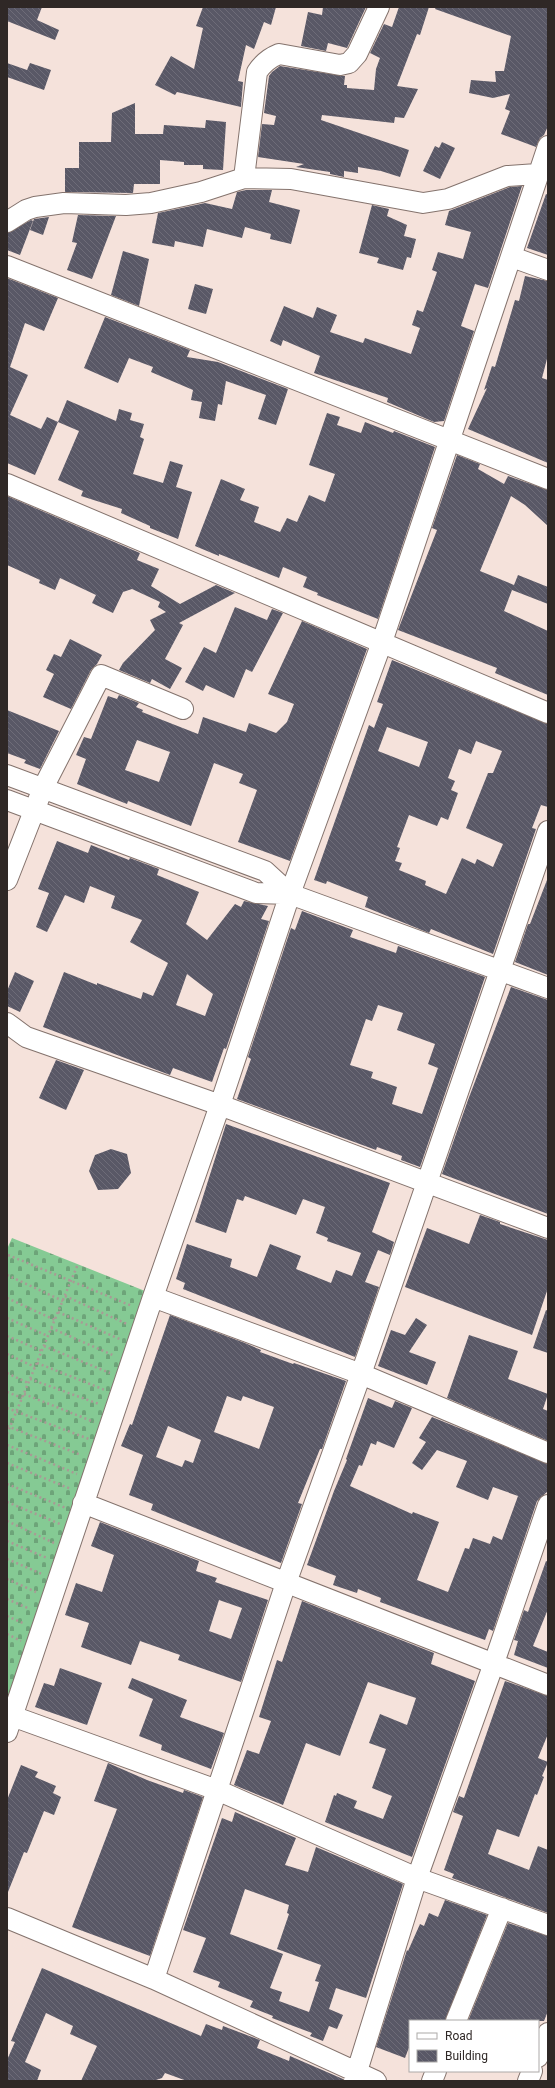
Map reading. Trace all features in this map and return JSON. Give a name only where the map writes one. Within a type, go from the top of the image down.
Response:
[{"type":"street","points":[[244,178],[257,72],[271,57],[279,54],[340,66],[349,63],[357,54],[379,7]]},
{"type":"street","points":[[548,146],[382,642],[290,894],[220,1105],[153,1297],[75,1501],[10,1724],[217,1790],[417,1878],[548,1925]]},
{"type":"street","points":[[7,222],[17,215],[35,207],[64,203],[126,205],[152,203],[201,192],[244,178],[291,179],[423,203],[448,199],[506,176],[538,174]]},
{"type":"street","points":[[512,257],[548,270]]},
{"type":"street","points":[[7,266],[548,479]]},
{"type":"street","points":[[7,484],[548,713]]},
{"type":"street","points":[[7,880],[43,788],[101,675],[183,709]]},
{"type":"street","points":[[7,775],[265,871],[290,894]]},
{"type":"street","points":[[7,800],[256,893],[290,894],[548,988]]},
{"type":"street","points":[[154,1979],[286,1583],[361,1374],[548,831]]},
{"type":"street","points":[[7,1023],[26,1038],[220,1105],[548,1228]]},
{"type":"street","points":[[153,1297],[361,1374],[548,1453]]},
{"type":"street","points":[[75,1501],[548,1685]]},
{"type":"street","points":[[354,2078],[417,1878],[494,1664],[548,1505]]},
{"type":"street","points":[[456,2020],[502,1908]]},
{"type":"street","points":[[7,1918],[154,1979],[354,2078],[376,2081]]},
{"type":"street","points":[[539,2055],[548,2034]]},
{"type":"path","points":[[8,1255],[136,1308]]},
{"type":"path","points":[[7,1434],[8,1427],[24,1394],[78,1264]]},
{"type":"path","points":[[7,1275],[63,1301]]},
{"type":"path","points":[[65,1296],[130,1325]]},
{"type":"path","points":[[7,1298],[55,1320]]},
{"type":"path","points":[[58,1312],[125,1341]]},
{"type":"path","points":[[7,1318],[48,1336]]},
{"type":"path","points":[[51,1328],[119,1358]]},
{"type":"path","points":[[7,1336],[42,1351]]},
{"type":"path","points":[[44,1346],[113,1374]]},
{"type":"path","points":[[7,1354],[35,1367]]},
{"type":"path","points":[[37,1363],[108,1391]]},
{"type":"path","points":[[7,1374],[28,1383]]},
{"type":"path","points":[[30,1379],[103,1406]]},
{"type":"path","points":[[7,1392],[22,1398]]},
{"type":"path","points":[[24,1394],[97,1423]]},
{"type":"path","points":[[7,1408],[91,1440]]},
{"type":"path","points":[[8,1427],[85,1457]]},
{"type":"path","points":[[7,1445],[79,1475]]},
{"type":"path","points":[[7,1462],[75,1501]]},
{"type":"path","points":[[7,1484],[75,1501]]},
{"type":"path","points":[[7,1502],[62,1525]]},
{"type":"path","points":[[7,1521],[56,1543]]},
{"type":"path","points":[[7,1541],[50,1560]]},
{"type":"path","points":[[7,1559],[45,1575]]},
{"type":"path","points":[[7,1579],[39,1593]]},
{"type":"path","points":[[7,1598],[33,1611]]},
{"type":"path","points":[[7,1616],[28,1626]]},
{"type":"path","points":[[7,1634],[23,1641]]},
{"type":"green space","points":[[12,1238],[145,1291],[7,1702],[7,1249]]},
{"type":"building","points":[[7,7],[42,7],[37,20],[59,30],[55,40],[7,21]]},
{"type":"building","points":[[203,7],[276,7],[271,25],[264,22],[254,49],[246,45],[238,81],[243,82],[241,107],[177,92],[175,95],[155,85],[171,56],[194,69],[203,28],[196,26]]},
{"type":"building","points":[[323,7],[366,7],[347,48],[328,43],[326,51],[301,46],[308,12],[322,15]]},
{"type":"building","points":[[399,7],[429,7],[420,35],[417,34],[397,86],[418,89],[404,118],[395,117],[394,123],[322,115],[321,120],[409,150],[400,177],[381,171],[358,167],[358,173],[344,171],[344,177],[330,174],[330,172],[296,167],[304,164],[258,157],[262,124],[274,125],[276,116],[264,113],[269,76],[272,72],[280,66],[345,76],[344,85],[347,85],[347,88],[374,90],[376,69],[380,58],[370,53],[384,24],[392,27]]},
{"type":"building","points":[[436,7],[548,7],[548,126],[536,147],[501,134],[510,111],[505,109],[510,94],[493,98],[469,93],[471,80],[496,82],[495,71],[504,71],[511,36],[435,9]]},
{"type":"building","points":[[7,63],[27,70],[30,63],[51,70],[44,90],[7,77]]},
{"type":"building","points":[[135,103],[135,134],[163,134],[164,125],[205,128],[206,120],[226,122],[223,170],[203,169],[203,165],[184,165],[184,162],[160,160],[160,184],[134,184],[133,193],[65,192],[65,168],[79,168],[79,142],[111,142],[112,113]]},
{"type":"building","points":[[442,142],[455,148],[440,179],[423,171],[435,146],[439,148]]},
{"type":"building","points":[[522,186],[488,288],[475,284],[461,326],[474,331],[444,421],[434,422],[387,402],[388,398],[314,373],[320,356],[283,340],[281,346],[270,341],[284,306],[313,318],[317,307],[337,315],[330,332],[363,343],[365,338],[411,354],[420,328],[412,325],[417,310],[423,312],[437,272],[432,270],[438,252],[463,259],[471,232],[445,225],[449,211],[510,187]]},
{"type":"building","points":[[246,190],[272,190],[269,202],[300,210],[291,244],[270,239],[271,234],[245,227],[242,238],[207,229],[203,247],[175,241],[174,247],[152,243],[158,213],[205,203],[232,209],[237,192]]},
{"type":"building","points":[[546,194],[548,195],[548,255],[527,248]]},
{"type":"building","points":[[372,205],[389,209],[387,216],[407,225],[404,236],[416,239],[411,258],[407,257],[403,270],[377,263],[379,258],[359,253]]},
{"type":"building","points":[[78,215],[116,216],[92,279],[67,270],[77,243],[72,242]]},
{"type":"building","points":[[49,217],[43,235],[30,230],[34,219]]},
{"type":"building","points":[[31,220],[33,221],[20,255],[7,250],[7,233]]},
{"type":"building","points":[[123,251],[149,259],[139,306],[111,295]]},
{"type":"building","points":[[525,276],[548,281],[548,355],[542,378],[548,380],[548,463],[468,429],[487,388],[484,390],[492,366],[495,367],[515,300],[519,301]]},
{"type":"building","points":[[7,278],[58,298],[44,331],[25,323],[10,367],[28,375],[10,415],[41,429],[47,417],[58,422],[35,475],[7,463]]},
{"type":"building","points":[[195,284],[213,289],[206,314],[188,309]]},
{"type":"building","points":[[105,317],[190,350],[187,357],[218,362],[288,389],[276,425],[258,419],[266,395],[226,381],[222,405],[218,404],[215,421],[199,418],[202,402],[191,400],[193,390],[151,372],[153,367],[129,358],[118,383],[84,368]]},
{"type":"building","points":[[67,400],[116,421],[119,409],[132,413],[130,420],[144,424],[140,437],[144,439],[133,474],[163,483],[170,461],[183,465],[176,487],[192,492],[178,539],[150,528],[150,526],[121,513],[122,509],[81,496],[83,491],[58,480],[79,431],[58,422]]},
{"type":"building","points":[[327,413],[340,417],[337,425],[361,433],[365,422],[393,433],[394,431],[435,447],[378,619],[317,595],[318,593],[303,587],[307,577],[283,567],[279,578],[195,546],[221,479],[245,489],[240,500],[259,507],[254,522],[280,532],[287,518],[297,522],[309,495],[325,502],[335,474],[309,465]]},
{"type":"building","points":[[457,455],[480,464],[478,469],[504,484],[508,476],[548,490],[548,526],[525,505],[511,496],[480,571],[514,585],[518,575],[548,587],[548,604],[512,590],[504,611],[548,631],[548,695],[495,673],[497,668],[398,630],[437,530],[432,528]]},
{"type":"building","points":[[7,496],[140,553],[137,560],[159,569],[151,586],[180,604],[216,585],[235,593],[179,623],[183,625],[165,659],[182,668],[170,689],[152,679],[150,683],[119,670],[123,663],[155,630],[150,620],[166,612],[158,607],[160,602],[132,589],[123,592],[113,613],[92,603],[96,595],[60,578],[55,590],[39,583],[40,580],[7,565]]},
{"type":"building","points":[[235,607],[267,620],[272,609],[283,613],[252,672],[246,669],[234,698],[206,685],[203,691],[185,682],[204,647],[216,653]]},
{"type":"building","points":[[302,621],[367,649],[290,861],[238,842],[257,790],[239,783],[243,774],[214,763],[191,826],[128,801],[127,804],[77,784],[86,759],[76,755],[84,737],[91,739],[108,696],[117,699],[119,695],[139,703],[136,707],[143,710],[142,712],[198,734],[203,717],[246,732],[249,723],[276,733],[287,722],[294,704],[268,694]],"holes":[[[137,740],[170,752],[159,782],[125,770]]]},
{"type":"building","points":[[70,639],[102,655],[97,664],[91,670],[71,709],[43,697],[54,674],[46,670],[54,654],[61,657]]},
{"type":"building","points":[[392,660],[548,724],[548,807],[541,805],[532,828],[536,829],[493,954],[431,929],[429,933],[365,907],[368,897],[327,881],[326,884],[314,880],[369,725],[374,728],[383,704],[377,702]],"holes":[[[387,727],[428,742],[419,767],[378,751]],[[476,741],[502,751],[493,773],[488,773],[466,828],[503,844],[493,867],[477,859],[475,864],[462,858],[446,894],[425,885],[426,881],[399,870],[402,863],[395,861],[400,848],[397,847],[409,815],[437,826],[441,817],[448,820],[458,793],[451,790],[455,781],[448,778],[459,749],[471,754]]]},
{"type":"building","points":[[7,710],[59,731],[40,769],[24,763],[26,760],[7,753]]},
{"type":"building","points":[[57,841],[88,853],[91,845],[129,860],[130,858],[159,869],[157,875],[199,892],[186,924],[207,940],[235,904],[241,907],[244,901],[268,906],[261,919],[269,921],[226,1049],[224,1048],[212,1082],[173,1068],[170,1075],[43,1027],[64,972],[97,985],[97,983],[141,999],[143,992],[153,996],[168,963],[130,942],[142,920],[111,908],[115,896],[90,886],[84,903],[65,895],[47,932],[36,927],[49,893],[38,889]],"holes":[[[187,974],[213,994],[205,1016],[176,1005]]]},
{"type":"building","points":[[547,880],[548,975],[515,962],[528,924],[530,924]]},
{"type":"building","points":[[302,911],[353,930],[350,937],[396,953],[398,946],[485,977],[420,1167],[401,1160],[402,1156],[377,1147],[376,1150],[237,1099],[251,1059],[248,1057],[291,928],[295,930]],"holes":[[[378,1005],[403,1013],[397,1030],[435,1044],[428,1064],[438,1068],[422,1114],[392,1104],[397,1087],[371,1078],[373,1072],[350,1065],[366,1019],[372,1021]]]},
{"type":"building","points":[[15,972],[34,981],[20,1012],[7,1006],[7,991]]},
{"type":"building","points":[[511,987],[548,1000],[548,1214],[442,1174],[468,1100]]},
{"type":"building","points":[[56,1060],[84,1070],[66,1110],[39,1098]]},
{"type":"building","points":[[226,1124],[390,1183],[372,1232],[394,1242],[390,1255],[378,1250],[365,1282],[379,1287],[355,1357],[183,1289],[185,1283],[176,1279],[187,1244],[232,1259],[230,1267],[257,1277],[270,1244],[301,1256],[296,1269],[331,1283],[336,1270],[352,1276],[361,1253],[327,1241],[328,1238],[316,1233],[325,1207],[303,1199],[296,1215],[245,1196],[243,1201],[237,1199],[226,1233],[195,1222]]},
{"type":"building","points":[[111,1149],[127,1154],[131,1173],[118,1189],[98,1190],[89,1171],[95,1155]]},
{"type":"building","points":[[480,1215],[500,1222],[500,1224],[548,1240],[548,1288],[532,1335],[405,1287],[427,1228],[469,1244]]},
{"type":"building","points":[[546,1310],[548,1311],[548,1353],[533,1348]]},
{"type":"building","points":[[170,1315],[245,1343],[261,1350],[260,1352],[346,1381],[322,1449],[320,1449],[298,1503],[302,1504],[281,1563],[151,1510],[153,1504],[129,1495],[143,1455],[121,1446],[130,1424],[132,1425]],"holes":[[[227,1396],[241,1401],[243,1396],[274,1407],[259,1449],[214,1432]],[[168,1426],[201,1440],[193,1463],[185,1460],[182,1467],[156,1457]]]},
{"type":"building","points":[[416,1318],[427,1325],[409,1352],[436,1362],[427,1385],[378,1366],[391,1330],[405,1335]]},
{"type":"building","points":[[469,1335],[518,1351],[508,1379],[548,1394],[543,1409],[548,1411],[548,1441],[447,1398]]},
{"type":"building","points":[[368,1398],[392,1408],[395,1401],[412,1408],[394,1448],[377,1441],[376,1445],[371,1443],[362,1466],[359,1465],[350,1486],[412,1514],[413,1512],[439,1522],[417,1580],[448,1592],[465,1548],[469,1549],[473,1538],[490,1544],[493,1536],[502,1540],[518,1496],[493,1487],[488,1500],[456,1487],[467,1461],[437,1450],[422,1470],[412,1463],[426,1442],[419,1438],[432,1417],[548,1464],[548,1491],[537,1501],[493,1631],[489,1629],[485,1640],[380,1602],[381,1598],[358,1589],[357,1593],[333,1585],[336,1576],[307,1565],[347,1460],[346,1459]]},
{"type":"building","points":[[100,1522],[199,1561],[196,1571],[217,1578],[215,1582],[268,1600],[241,1682],[178,1660],[180,1655],[140,1641],[131,1665],[81,1647],[89,1623],[65,1615],[76,1583],[102,1592],[114,1555],[91,1546]],"holes":[[[219,1600],[242,1608],[231,1639],[209,1631]]]},
{"type":"building","points":[[546,1561],[548,1562],[548,1609],[533,1646],[548,1652],[548,1668],[514,1655],[518,1641],[514,1640],[524,1610],[528,1612]]},
{"type":"building","points":[[302,1601],[434,1653],[431,1664],[475,1681],[412,1857],[325,1822],[334,1795],[336,1796],[337,1793],[357,1801],[354,1808],[383,1819],[392,1796],[372,1788],[386,1749],[369,1743],[380,1714],[407,1725],[416,1698],[368,1682],[340,1756],[306,1743],[283,1805],[234,1785],[247,1750],[259,1754],[271,1721],[259,1717],[277,1660],[282,1662]]},
{"type":"building","points":[[60,1668],[102,1683],[87,1725],[35,1707],[44,1683],[54,1686]]},
{"type":"building","points":[[132,1678],[187,1700],[180,1717],[224,1733],[211,1769],[161,1750],[162,1745],[139,1736],[153,1699],[128,1688]]},
{"type":"building","points":[[505,1681],[548,1696],[548,1734],[538,1758],[548,1762],[542,1776],[544,1777],[537,1795],[535,1794],[519,1837],[497,1829],[488,1854],[529,1870],[538,1846],[548,1850],[548,1913],[452,1878],[454,1874],[444,1870],[463,1816],[453,1812],[459,1796],[464,1798]]},
{"type":"building","points":[[108,1763],[147,1780],[183,1793],[184,1790],[203,1797],[150,1956],[72,1927],[117,1809],[94,1801]]},
{"type":"building","points":[[21,1765],[38,1772],[35,1777],[56,1786],[53,1793],[61,1797],[54,1815],[44,1811],[27,1853],[24,1852],[8,1892],[7,1800]]},
{"type":"building","points":[[235,1812],[296,1838],[285,1865],[308,1872],[316,1847],[403,1884],[366,1998],[336,1988],[329,2009],[343,2015],[337,2029],[329,2026],[323,2041],[310,2036],[312,2033],[272,2018],[273,2016],[250,2007],[253,2001],[218,1987],[220,1982],[193,1972],[206,1938],[183,1930],[222,1818],[232,1822]],"holes":[[[245,1889],[289,1905],[287,1913],[289,1914],[277,1949],[321,1965],[315,1981],[319,1982],[309,2012],[279,2001],[282,1992],[270,1988],[283,1954],[230,1934]]]},
{"type":"building","points":[[445,1900],[487,1915],[445,2020],[409,2020],[409,2048],[405,2058],[376,2047],[407,1950],[408,1951],[420,1924],[424,1926],[429,1913],[438,1917]]},
{"type":"building","points":[[508,1923],[548,1936],[548,2011],[544,2021],[468,2020]]},
{"type":"building","points":[[42,1968],[201,2036],[206,2024],[222,2030],[223,2026],[260,2040],[257,2048],[289,2061],[290,2056],[343,2079],[343,2081],[187,2081],[165,2073],[162,2078],[153,2081],[81,2081],[97,2046],[70,2034],[73,2026],[46,2013],[25,2062],[41,2070],[37,2081],[7,2081],[7,2060],[15,2042],[11,2041]]}]
